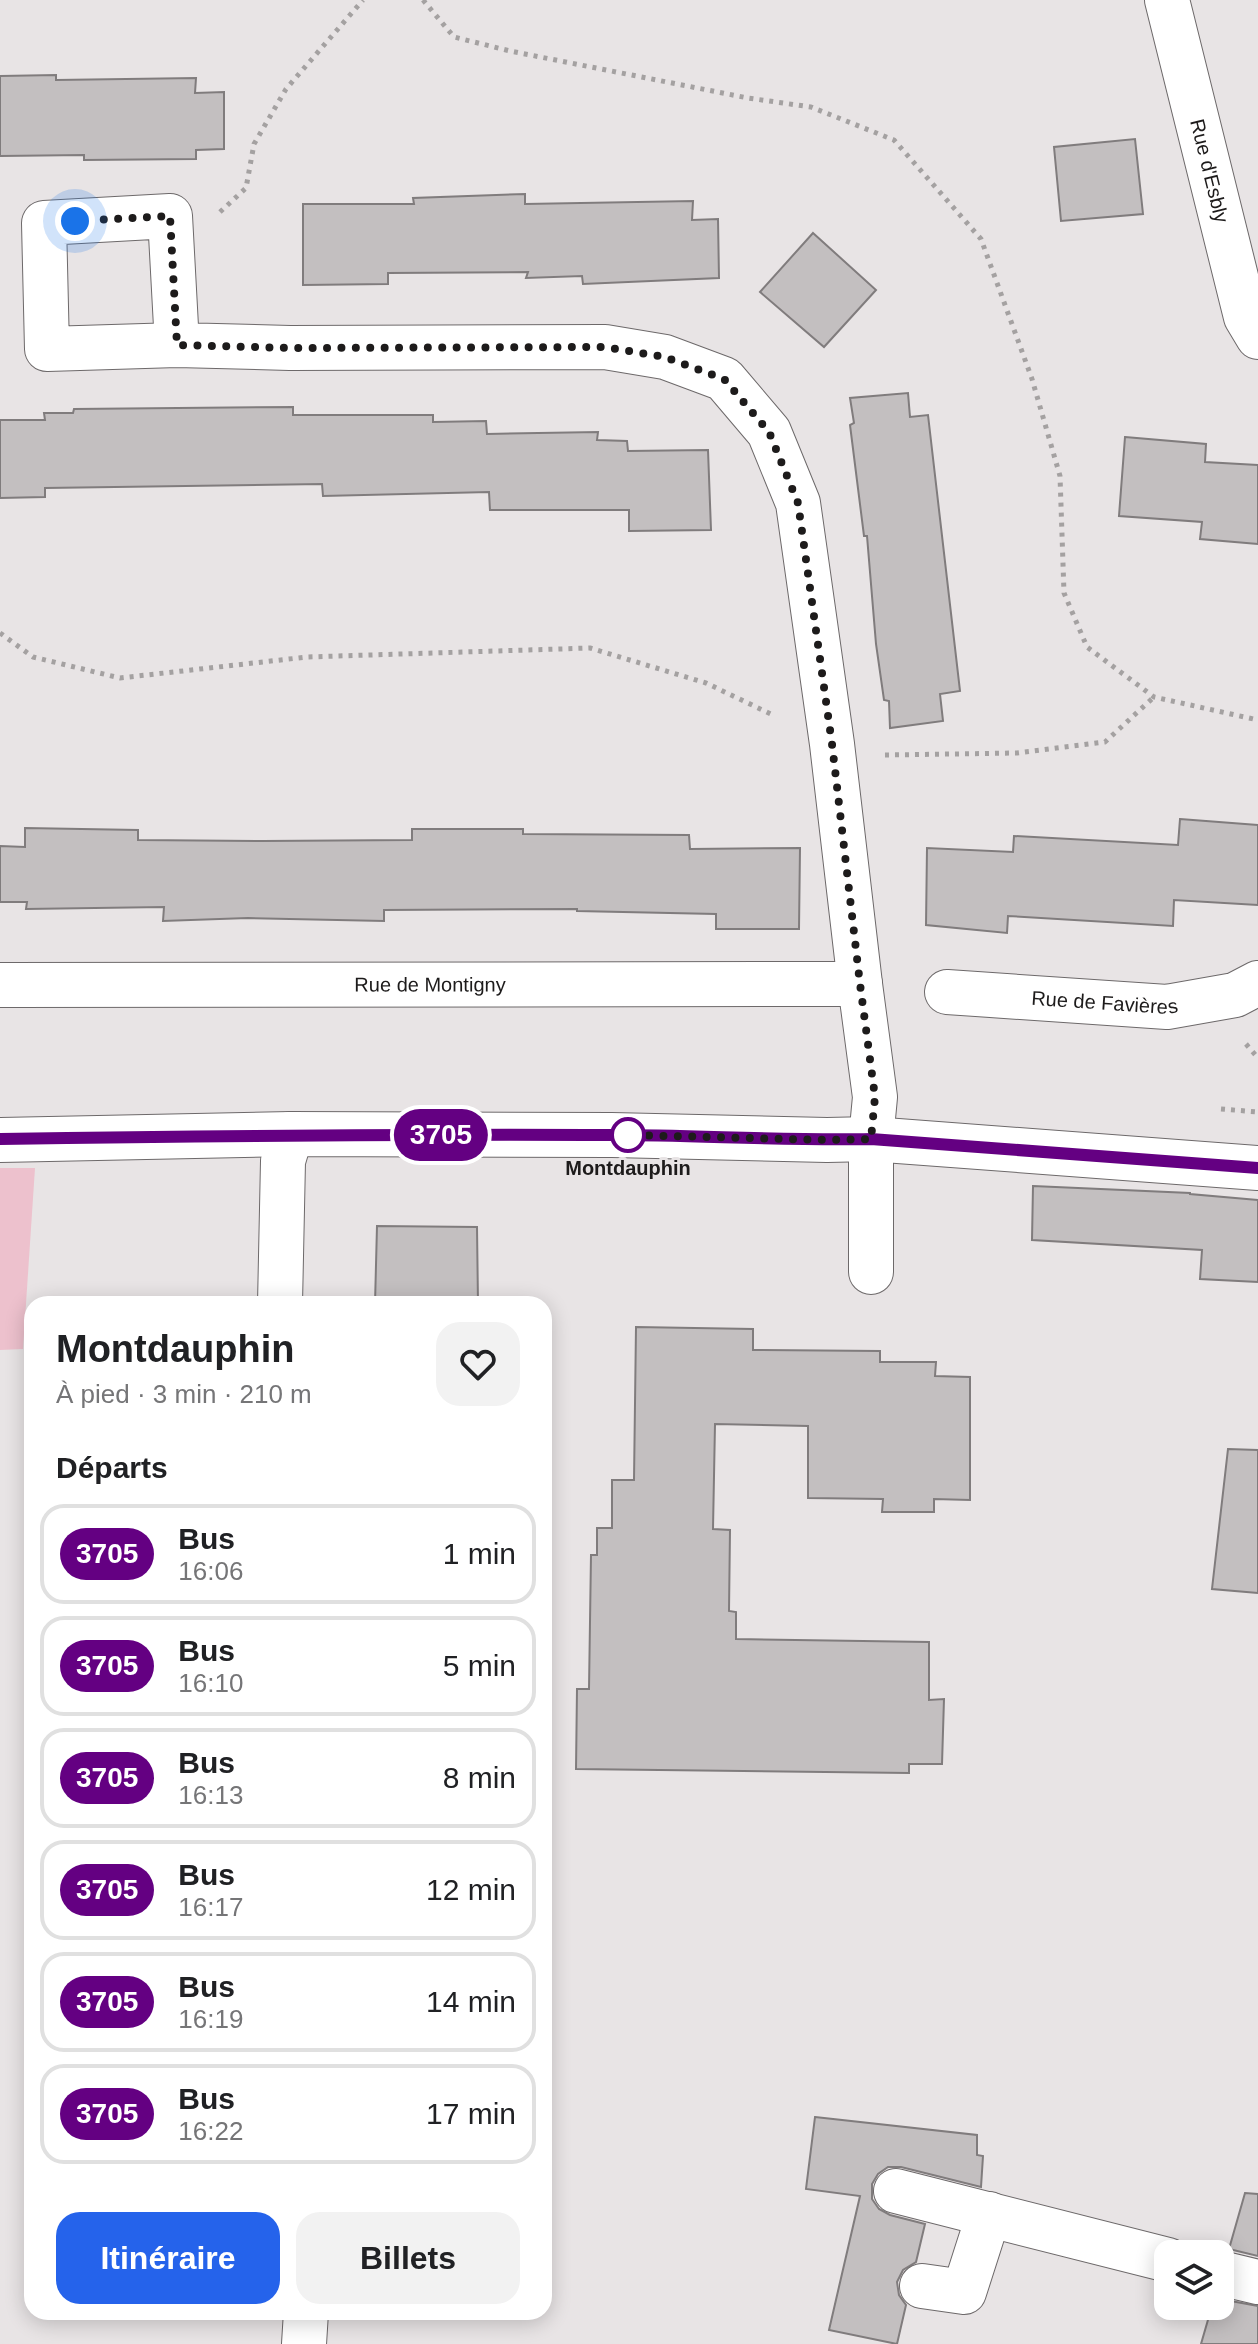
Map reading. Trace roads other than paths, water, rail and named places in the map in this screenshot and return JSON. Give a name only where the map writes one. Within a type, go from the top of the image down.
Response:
[{"type":"street","name":"Rue d'Esbly","points":[[1167,0],[1246,317],[1258,337]]},
{"type":"street","points":[[177,345],[170,216],[44,223],[47,349],[177,345],[290,348],[605,347],[665,357],[724,379],[769,432],[798,503],[832,744],[875,1097],[871,1139],[871,1272]]},
{"type":"street","name":"Rue de Favières","points":[[947,992],[1167,1007],[1235,995],[1258,983]]},
{"type":"street","name":"Rue de Montigny","points":[[0,985],[860,984]]},
{"type":"street","points":[[280,1296],[283,1161],[291,1134]]},
{"type":"street","points":[[0,1140],[291,1134],[871,1139],[1258,1168]]},
{"type":"street","points":[[896,2191],[1154,2256]]},
{"type":"street","points":[[922,2286],[964,2292],[989,2214]]},
{"type":"street","points":[[1234,2276],[1258,2282]]},
{"type":"street","points":[[304,2344],[306,2320]]},
{"type":"place","name":"Montdauphin","points":[[628,1135]]}]
